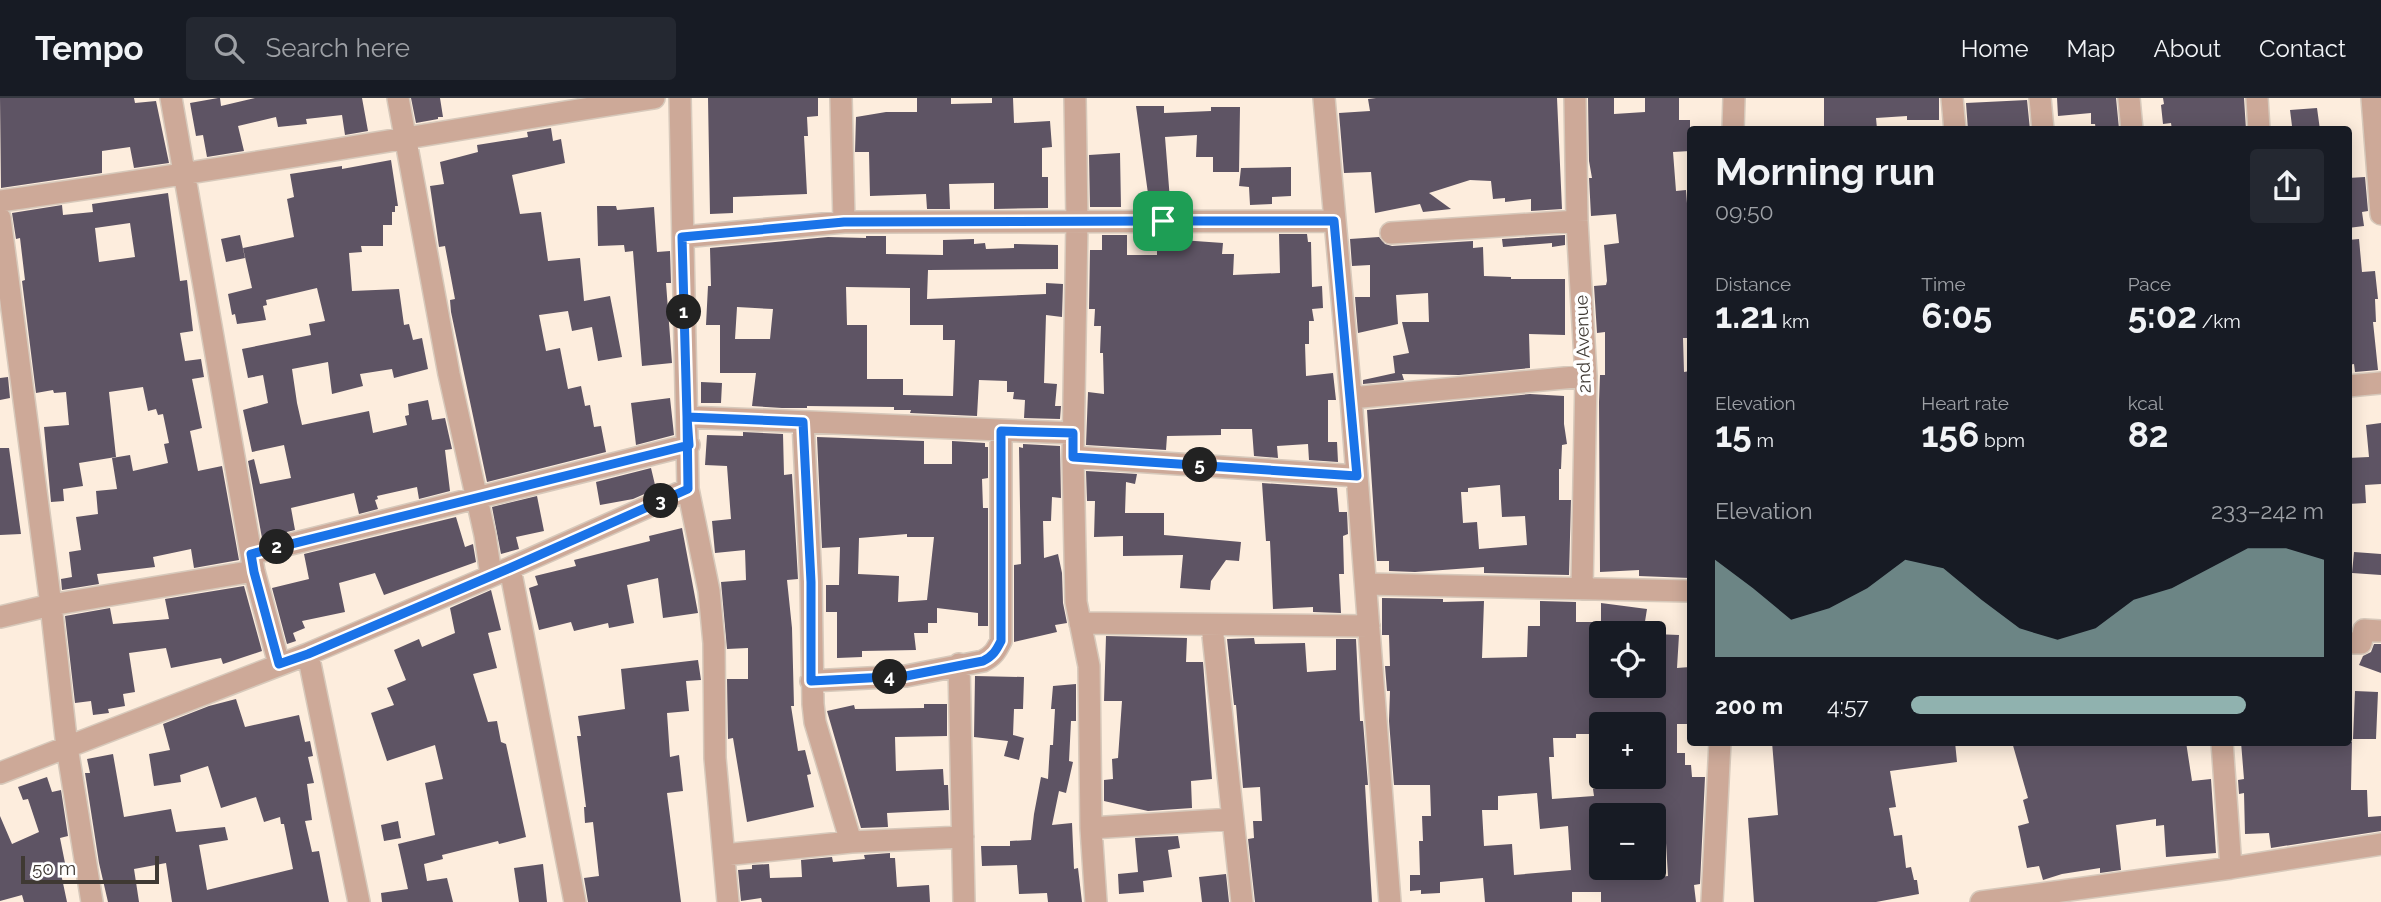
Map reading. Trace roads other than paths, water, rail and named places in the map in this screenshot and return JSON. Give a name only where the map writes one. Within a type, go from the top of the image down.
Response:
[{"type":"street","points":[[171,98],[253,563],[279,664]]},
{"type":"street","points":[[398,98],[449,374],[485,535],[500,572],[575,902]]},
{"type":"street","points":[[0,201],[185,175],[405,137],[520,108],[654,98]]},
{"type":"street","points":[[680,98],[688,489],[709,591],[714,643],[715,758],[728,902]]},
{"type":"street","points":[[841,98],[844,222]]},
{"type":"street","points":[[1075,98],[1077,220],[1073,457],[1076,602],[1089,666],[1091,828],[1096,902]]},
{"type":"street","points":[[1324,98],[1391,902]]},
{"type":"street","name":"2nd Avenue","points":[[1575,98],[1577,221],[1586,376],[1581,589]]},
{"type":"street","points":[[1733,126],[1734,98]]},
{"type":"street","points":[[1952,98],[1955,126]]},
{"type":"street","points":[[2040,98],[2043,126]]},
{"type":"street","points":[[2129,98],[2132,126]]},
{"type":"street","points":[[2257,98],[2259,126]]},
{"type":"street","points":[[2372,98],[2381,214]]},
{"type":"street","points":[[0,218],[9,367],[51,605],[67,747],[92,902]]},
{"type":"street","points":[[682,237],[844,222],[1334,221]]},
{"type":"street","points":[[1391,233],[1577,221]]},
{"type":"street","points":[[1351,398],[1586,376]]},
{"type":"street","points":[[2352,386],[2381,383]]},
{"type":"street","points":[[687,417],[1073,433]]},
{"type":"street","points":[[803,422],[811,582],[811,681],[815,722],[851,842]]},
{"type":"street","points":[[811,681],[906,676],[983,661],[991,657],[1001,641],[1001,431]]},
{"type":"street","points":[[0,617],[253,563],[476,496],[689,445]]},
{"type":"street","points":[[1073,457],[1357,476]]},
{"type":"street","points":[[0,774],[308,654],[688,489]]},
{"type":"street","points":[[1366,584],[1687,591]]},
{"type":"street","points":[[1080,624],[1369,626]]},
{"type":"street","points":[[1212,626],[1242,902]]},
{"type":"street","points":[[2352,643],[2361,643],[2364,630],[2381,631]]},
{"type":"street","points":[[308,654],[359,902]]},
{"type":"street","points":[[959,664],[964,902]]},
{"type":"street","points":[[1712,902],[1720,746]]},
{"type":"street","points":[[2221,746],[2231,868]]},
{"type":"street","points":[[1091,828],[1233,818]]},
{"type":"street","points":[[724,855],[851,842],[963,837]]},
{"type":"street","points":[[1981,902],[2231,868],[2381,844]]}]
